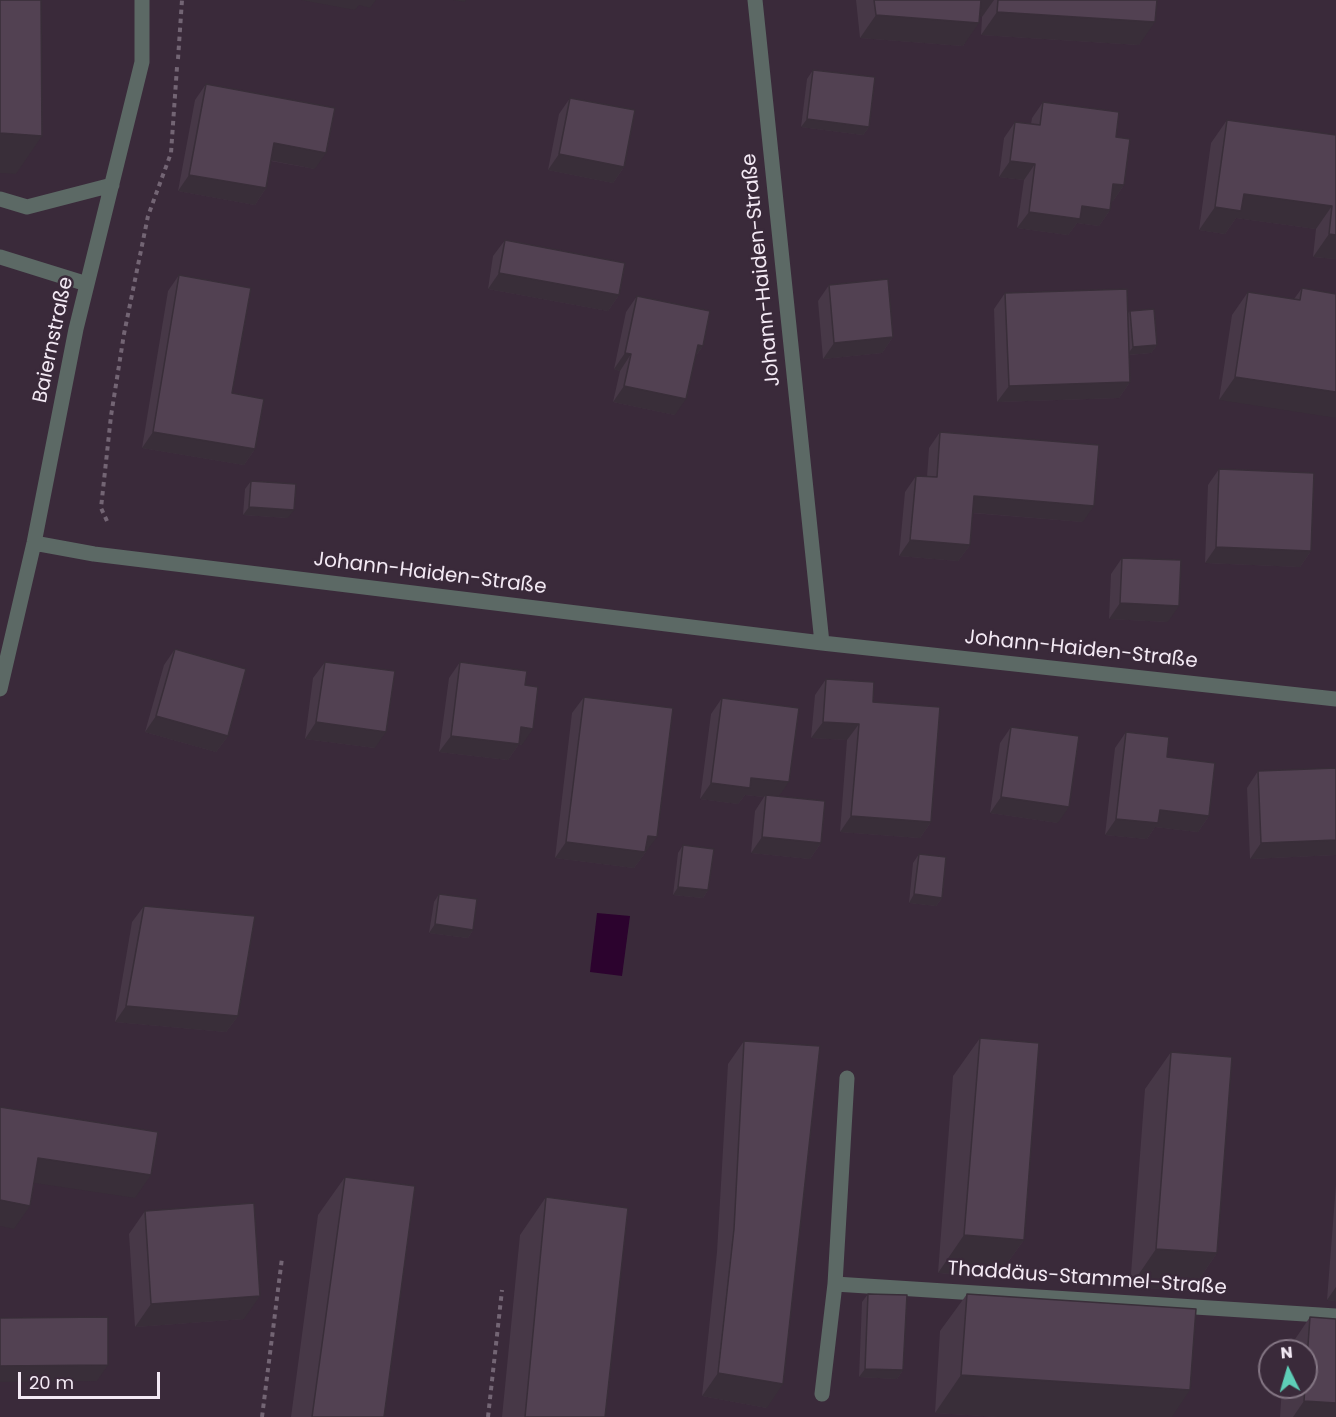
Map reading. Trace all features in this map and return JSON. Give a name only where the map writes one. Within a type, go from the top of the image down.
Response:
[{"type":"street","name":"Baiernstraße","points":[[0,689],[34,543],[76,329],[142,62],[142,0]]},
{"type":"street","name":"Johann-Haiden-Straße","points":[[755,0],[822,643]]},
{"type":"street","points":[[0,199],[27,207],[112,184]]},
{"type":"street","points":[[0,257],[87,284]]},
{"type":"street","name":"Johann-Haiden-Straße","points":[[34,543],[106,556],[822,643],[1336,699]]},
{"type":"street","points":[[822,1394],[836,1284],[847,1078]]},
{"type":"street","name":"Thaddäus-Stammel-Straße","points":[[836,1284],[1336,1316]]},
{"type":"path","points":[[107,521],[101,508],[111,416],[124,334],[148,216],[171,153],[182,0]]},
{"type":"path","points":[[262,1417],[282,1258]]},
{"type":"path","points":[[489,1417],[502,1290]]},
{"type":"shaded area","points":[[597,913],[630,916],[622,976],[590,972]]},
{"type":"building","points":[[0,0],[41,0],[42,136],[0,133]]},
{"type":"building","points":[[874,0],[981,0],[979,23],[876,15]]},
{"type":"building","points":[[998,0],[1157,0],[1155,22],[997,12]]},
{"type":"building","points":[[813,70],[875,77],[869,127],[807,119]]},
{"type":"building","points":[[206,84],[335,108],[326,153],[274,143],[266,188],[189,175]]},
{"type":"building","points":[[570,98],[635,110],[624,167],[559,154]]},
{"type":"building","points":[[1043,102],[1119,112],[1116,137],[1130,139],[1124,185],[1113,184],[1110,210],[1082,206],[1080,219],[1029,212],[1035,164],[1010,161],[1015,122],[1040,125]]},
{"type":"building","points":[[1227,120],[1336,135],[1336,235],[1329,234],[1332,206],[1244,194],[1241,211],[1215,207]]},
{"type":"building","points":[[505,240],[625,263],[619,295],[499,273]]},
{"type":"building","points":[[179,275],[251,288],[232,393],[264,399],[255,449],[153,432]]},
{"type":"building","points":[[888,279],[893,337],[834,343],[829,285]]},
{"type":"building","points":[[1302,288],[1336,294],[1336,392],[1235,377],[1248,292],[1300,300]]},
{"type":"building","points":[[1127,289],[1130,382],[1009,386],[1005,293]]},
{"type":"building","points":[[637,296],[710,311],[703,346],[698,345],[686,399],[624,386],[631,354],[625,353]]},
{"type":"building","points":[[1154,309],[1157,345],[1133,347],[1130,311]]},
{"type":"building","points":[[940,432],[1099,445],[1094,506],[974,496],[970,545],[910,540],[916,476],[937,477]]},
{"type":"building","points":[[1219,469],[1314,473],[1311,551],[1216,547]]},
{"type":"building","points":[[251,481],[296,484],[294,510],[249,507]]},
{"type":"building","points":[[1122,558],[1181,560],[1179,606],[1120,603]]},
{"type":"building","points":[[175,649],[246,669],[228,736],[156,716]]},
{"type":"building","points":[[325,662],[395,671],[386,732],[316,722]]},
{"type":"building","points":[[460,662],[527,671],[525,685],[538,687],[533,729],[521,727],[519,744],[451,736]]},
{"type":"building","points":[[826,679],[874,682],[873,702],[940,707],[931,822],[851,816],[859,724],[823,722]]},
{"type":"building","points":[[584,697],[673,708],[657,837],[648,836],[645,852],[566,842]]},
{"type":"building","points":[[722,698],[799,708],[789,782],[751,778],[750,788],[711,783]]},
{"type":"building","points":[[1011,727],[1079,736],[1069,807],[1001,797]]},
{"type":"building","points":[[1126,732],[1169,737],[1167,757],[1215,763],[1209,816],[1160,810],[1158,823],[1116,819]]},
{"type":"building","points":[[1336,768],[1336,840],[1261,843],[1258,771]]},
{"type":"building","points":[[766,795],[825,801],[821,843],[762,837]]},
{"type":"building","points":[[683,845],[714,849],[708,890],[678,887]]},
{"type":"building","points":[[919,854],[946,857],[942,898],[914,894]]},
{"type":"building","points":[[439,894],[477,899],[473,930],[435,924]]},
{"type":"building","points":[[144,906],[255,916],[238,1016],[126,1006]]},
{"type":"building","points":[[980,1038],[1039,1043],[1024,1240],[964,1235]]},
{"type":"building","points":[[744,1041],[820,1046],[783,1384],[718,1373],[734,1229]]},
{"type":"building","points":[[1171,1052],[1232,1057],[1217,1253],[1156,1249]]},
{"type":"building","points":[[0,1107],[158,1132],[151,1175],[38,1158],[30,1206],[0,1200]]},
{"type":"building","points":[[345,1177],[415,1186],[384,1417],[312,1417]]},
{"type":"building","points":[[546,1197],[628,1208],[605,1417],[525,1417]]},
{"type":"building","points":[[254,1203],[260,1296],[151,1304],[145,1211]]},
{"type":"building","points":[[868,1294],[907,1295],[903,1370],[865,1369]]},
{"type":"building","points":[[967,1294],[1196,1309],[1190,1390],[961,1375]]},
{"type":"building","points":[[108,1317],[108,1365],[0,1366],[0,1318]]},
{"type":"building","points":[[1310,1317],[1336,1319],[1336,1403],[1304,1401],[1304,1399],[1318,1399],[1318,1339],[1308,1339]]}]
